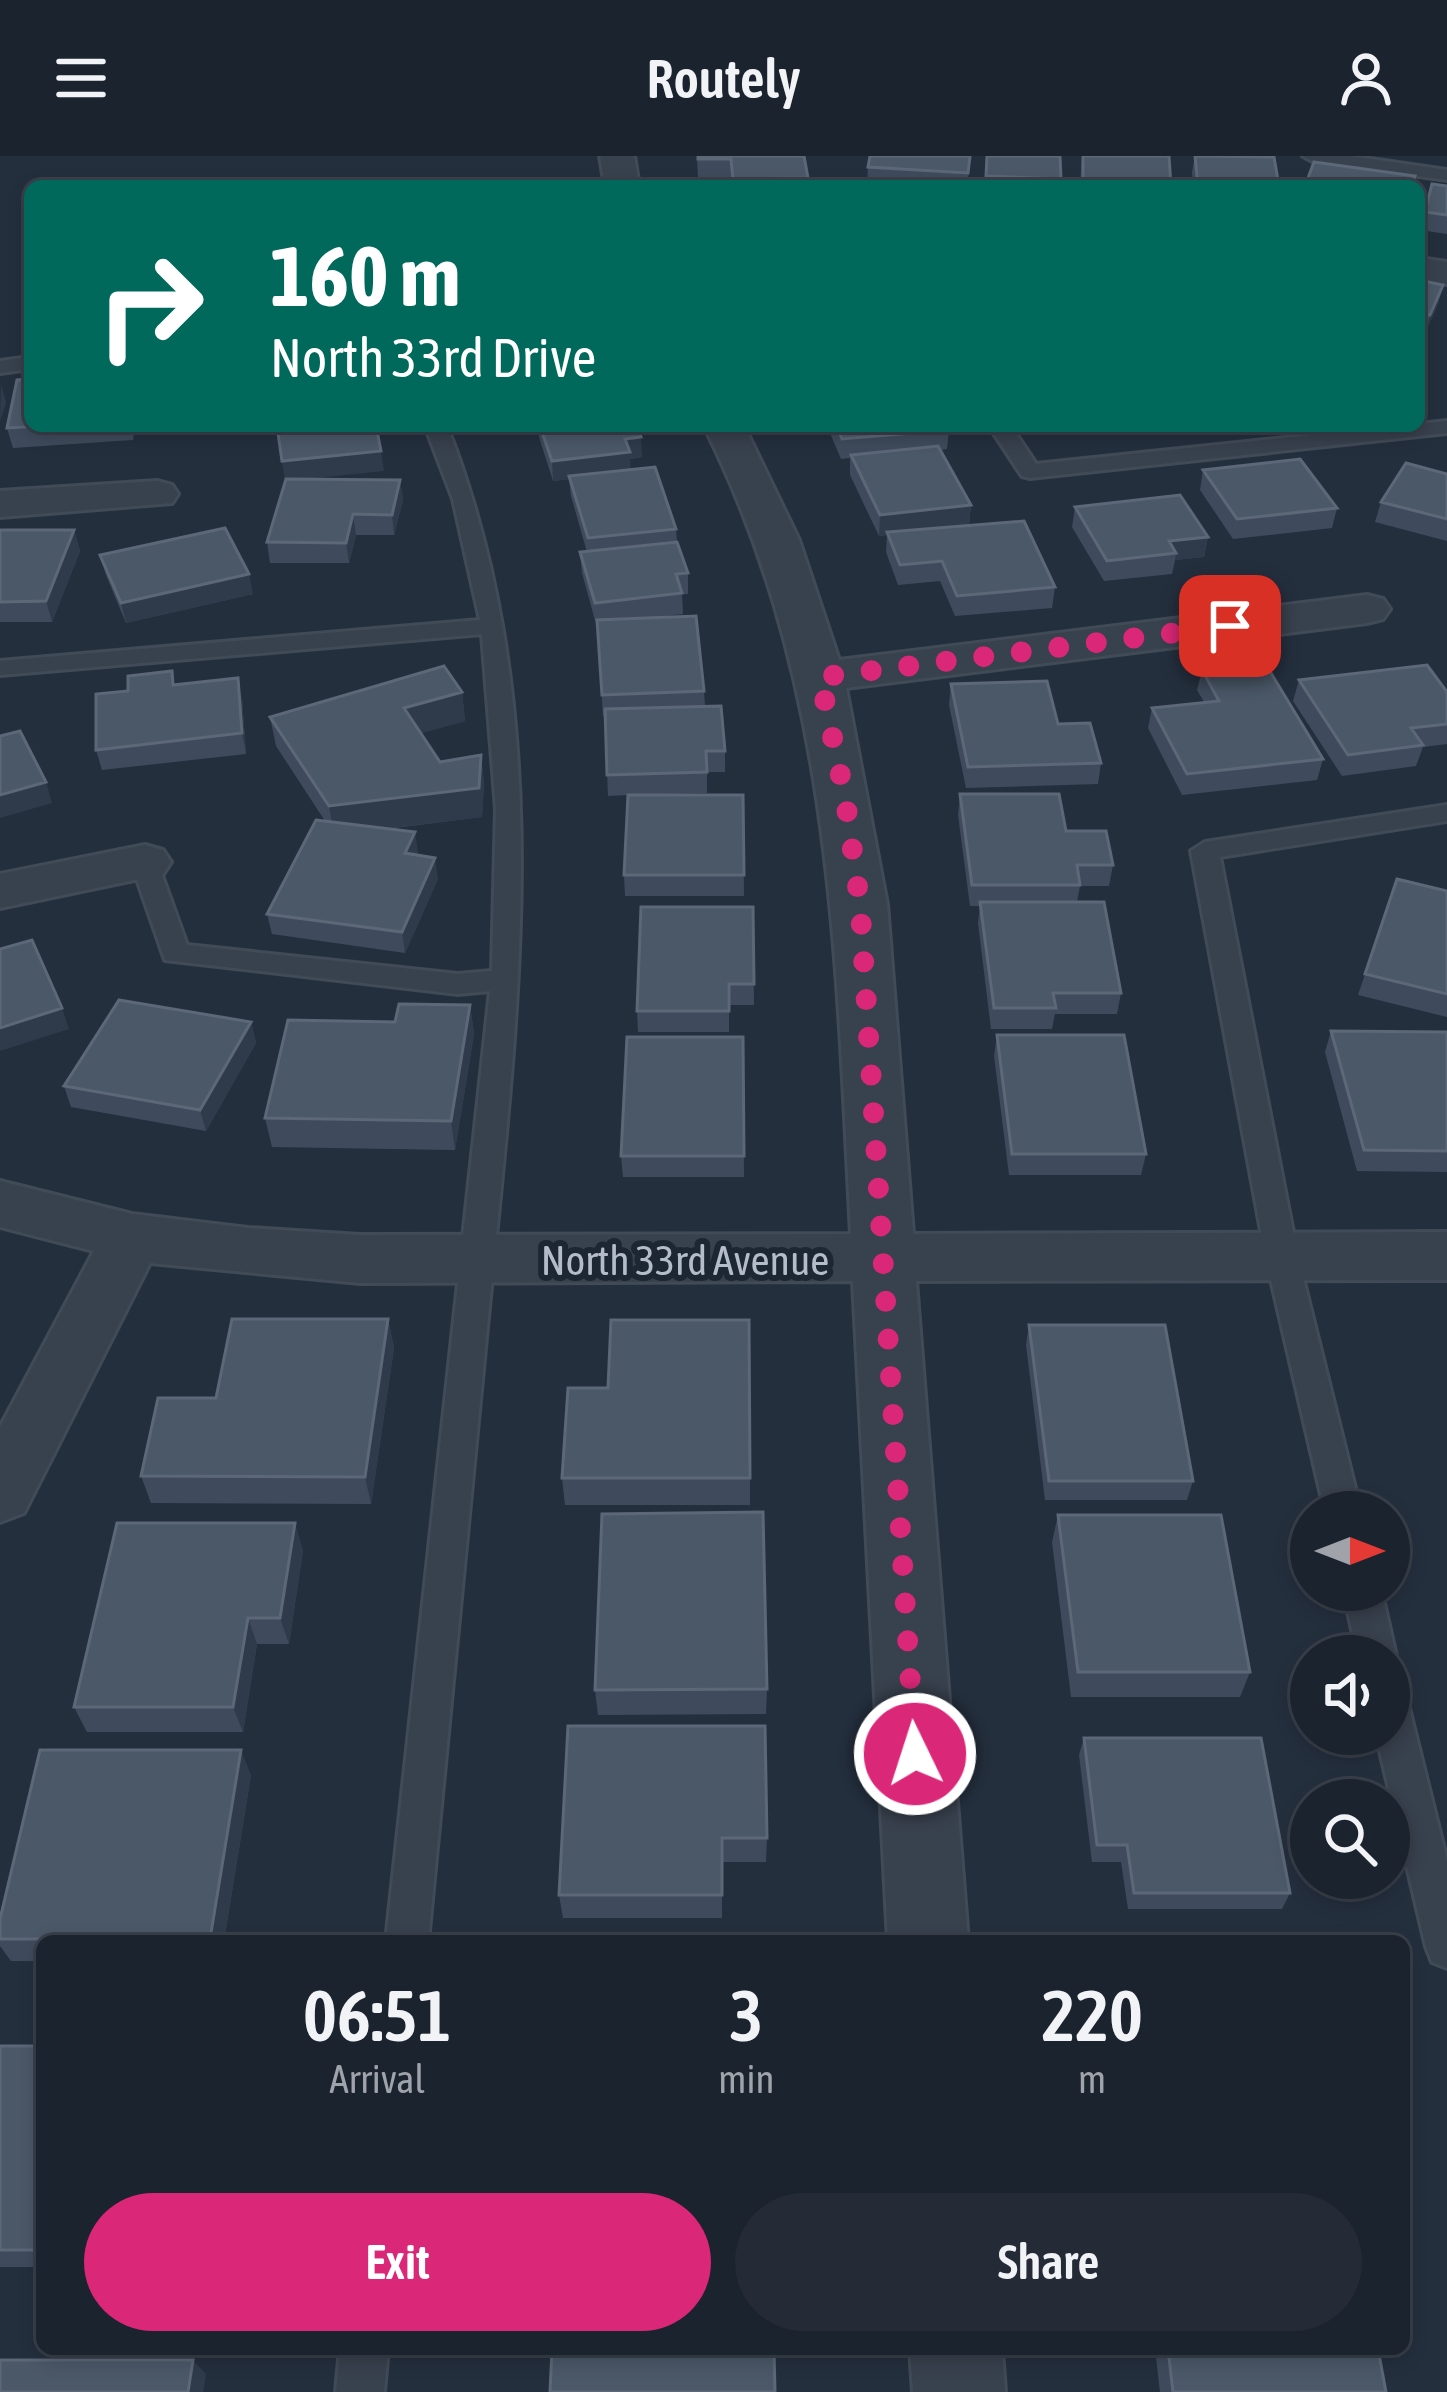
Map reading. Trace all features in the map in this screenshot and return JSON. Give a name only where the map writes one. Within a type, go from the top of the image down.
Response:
[{"type":"street","points":[[727,432],[779,544],[820,677],[845,797],[860,904],[928,1935]]},
{"type":"street","points":[[0,504],[157,494]]},
{"type":"street","points":[[820,677],[1366,609]]},
{"type":"street","points":[[0,891],[145,862]]},
{"type":"street","name":"North 33rd Avenue","points":[[0,1204],[132,1237],[271,1253],[478,1260],[1447,1256]]},
{"type":"street","points":[[0,1492],[132,1237]]},
{"type":"street","points":[[956,2355],[959,2392]]},
{"type":"lane","points":[[1312,156],[1447,175]]},
{"type":"lane","points":[[407,1935],[506,980],[508,809],[493,626],[464,500],[438,432]]},
{"type":"lane","points":[[1004,432],[1030,471],[1400,432]]},
{"type":"lane","points":[[0,668],[493,626]]},
{"type":"lane","points":[[1338,1491],[1282,1258],[1205,851],[1447,813]]},
{"type":"lane","points":[[145,862],[175,952],[458,984],[506,980]]},
{"type":"lane","points":[[1401,1755],[1447,1947]]},
{"type":"lane","points":[[360,2392],[363,2355]]},
{"type":"building","points":[[698,156],[804,156],[808,178],[733,179],[731,159]]},
{"type":"building","points":[[870,156],[970,156],[968,173],[868,167]]},
{"type":"building","points":[[987,156],[1060,156],[1061,179],[986,176]]},
{"type":"building","points":[[1083,156],[1169,156],[1171,180],[1083,180]]},
{"type":"building","points":[[1195,156],[1274,157],[1278,180],[1197,180]]},
{"type":"building","points":[[1314,162],[1415,176],[1414,180],[1307,180]]},
{"type":"building","points":[[1432,184],[1447,186],[1447,215],[1425,212]]},
{"type":"building","points":[[1425,281],[1443,285],[1430,315],[1425,314]]},
{"type":"building","points":[[24,379],[24,427],[7,428],[17,380]]},
{"type":"building","points":[[278,432],[377,432],[381,451],[282,461]]},
{"type":"building","points":[[542,432],[639,432],[641,437],[625,439],[630,452],[552,461]]},
{"type":"building","points":[[839,432],[925,432],[842,439]]},
{"type":"building","points":[[938,446],[971,505],[880,515],[851,455]]},
{"type":"building","points":[[1300,459],[1337,508],[1237,519],[1203,470]]},
{"type":"building","points":[[1406,463],[1447,474],[1447,519],[1381,502]]},
{"type":"building","points":[[655,467],[676,529],[588,538],[569,476]]},
{"type":"building","points":[[286,479],[400,480],[392,515],[353,514],[346,543],[267,542]]},
{"type":"building","points":[[1180,495],[1208,537],[1169,541],[1176,553],[1107,561],[1075,507]]},
{"type":"building","points":[[1024,521],[1055,587],[957,596],[942,561],[900,565],[887,532]]},
{"type":"building","points":[[225,528],[249,574],[121,603],[100,555]]},
{"type":"building","points":[[0,530],[74,530],[46,601],[0,602]]},
{"type":"building","points":[[677,542],[688,573],[676,574],[682,593],[595,603],[580,552]]},
{"type":"building","points":[[696,616],[704,691],[602,695],[597,620]]},
{"type":"building","points":[[1265,663],[1323,759],[1187,774],[1152,708],[1219,701],[1202,670]]},
{"type":"building","points":[[1427,665],[1447,692],[1447,724],[1411,728],[1423,745],[1348,755],[1299,680]]},
{"type":"building","points":[[444,666],[462,692],[404,708],[440,762],[481,755],[479,788],[329,806],[270,717]]},
{"type":"building","points":[[172,671],[173,685],[238,678],[242,733],[96,750],[96,694],[128,691],[128,676]]},
{"type":"building","points":[[1047,681],[1058,724],[1090,723],[1101,763],[968,767],[951,684]]},
{"type":"building","points":[[721,706],[725,751],[706,751],[707,772],[607,775],[605,709]]},
{"type":"building","points":[[20,731],[46,782],[0,795],[0,736]]},
{"type":"building","points":[[960,794],[1059,794],[1066,831],[1106,831],[1113,865],[1077,865],[1080,885],[972,885]]},
{"type":"building","points":[[628,795],[743,795],[744,875],[624,875]]},
{"type":"building","points":[[316,820],[415,832],[405,853],[435,858],[402,932],[267,914]]},
{"type":"building","points":[[1397,879],[1447,891],[1447,994],[1365,974]]},
{"type":"building","points":[[980,902],[1104,902],[1121,993],[1053,993],[1056,1008],[994,1008]]},
{"type":"building","points":[[641,907],[753,907],[754,984],[729,984],[729,1011],[637,1011]]},
{"type":"building","points":[[32,940],[62,1008],[0,1028],[0,949]]},
{"type":"building","points":[[119,1000],[251,1022],[200,1110],[64,1086]]},
{"type":"building","points":[[399,1004],[470,1005],[451,1121],[265,1118],[288,1020],[395,1022]]},
{"type":"building","points":[[1331,1031],[1447,1032],[1447,1151],[1364,1150]]},
{"type":"building","points":[[997,1035],[1124,1035],[1146,1154],[1012,1154]]},
{"type":"building","points":[[627,1037],[743,1037],[744,1156],[621,1156]]},
{"type":"building","points":[[232,1319],[388,1319],[365,1477],[141,1476],[158,1398],[216,1398]]},
{"type":"building","points":[[611,1320],[749,1320],[750,1478],[562,1478],[568,1388],[608,1388]]},
{"type":"building","points":[[1029,1325],[1165,1325],[1193,1481],[1049,1481]]},
{"type":"building","points":[[763,1512],[767,1689],[595,1690],[602,1514]]},
{"type":"building","points":[[1058,1515],[1221,1515],[1250,1672],[1078,1672]]},
{"type":"building","points":[[117,1523],[295,1523],[280,1618],[248,1618],[233,1707],[74,1707]]},
{"type":"building","points":[[568,1726],[765,1726],[767,1838],[722,1838],[722,1895],[559,1895]]},
{"type":"building","points":[[1084,1738],[1261,1738],[1290,1893],[1134,1893],[1127,1845],[1097,1845]]},
{"type":"building","points":[[40,1750],[241,1750],[211,1935],[0,1939],[0,1919]]},
{"type":"building","points":[[0,2046],[36,2046],[36,2250],[0,2250]]},
{"type":"building","points":[[552,2355],[774,2355],[775,2392],[550,2392]]},
{"type":"building","points":[[1169,2355],[1379,2355],[1386,2392],[1173,2392]]},
{"type":"building","points":[[0,2360],[193,2360],[188,2392],[0,2392]]},
{"type":"route","points":[[915,1754],[860,904],[845,797],[820,677],[1230,626]]}]
